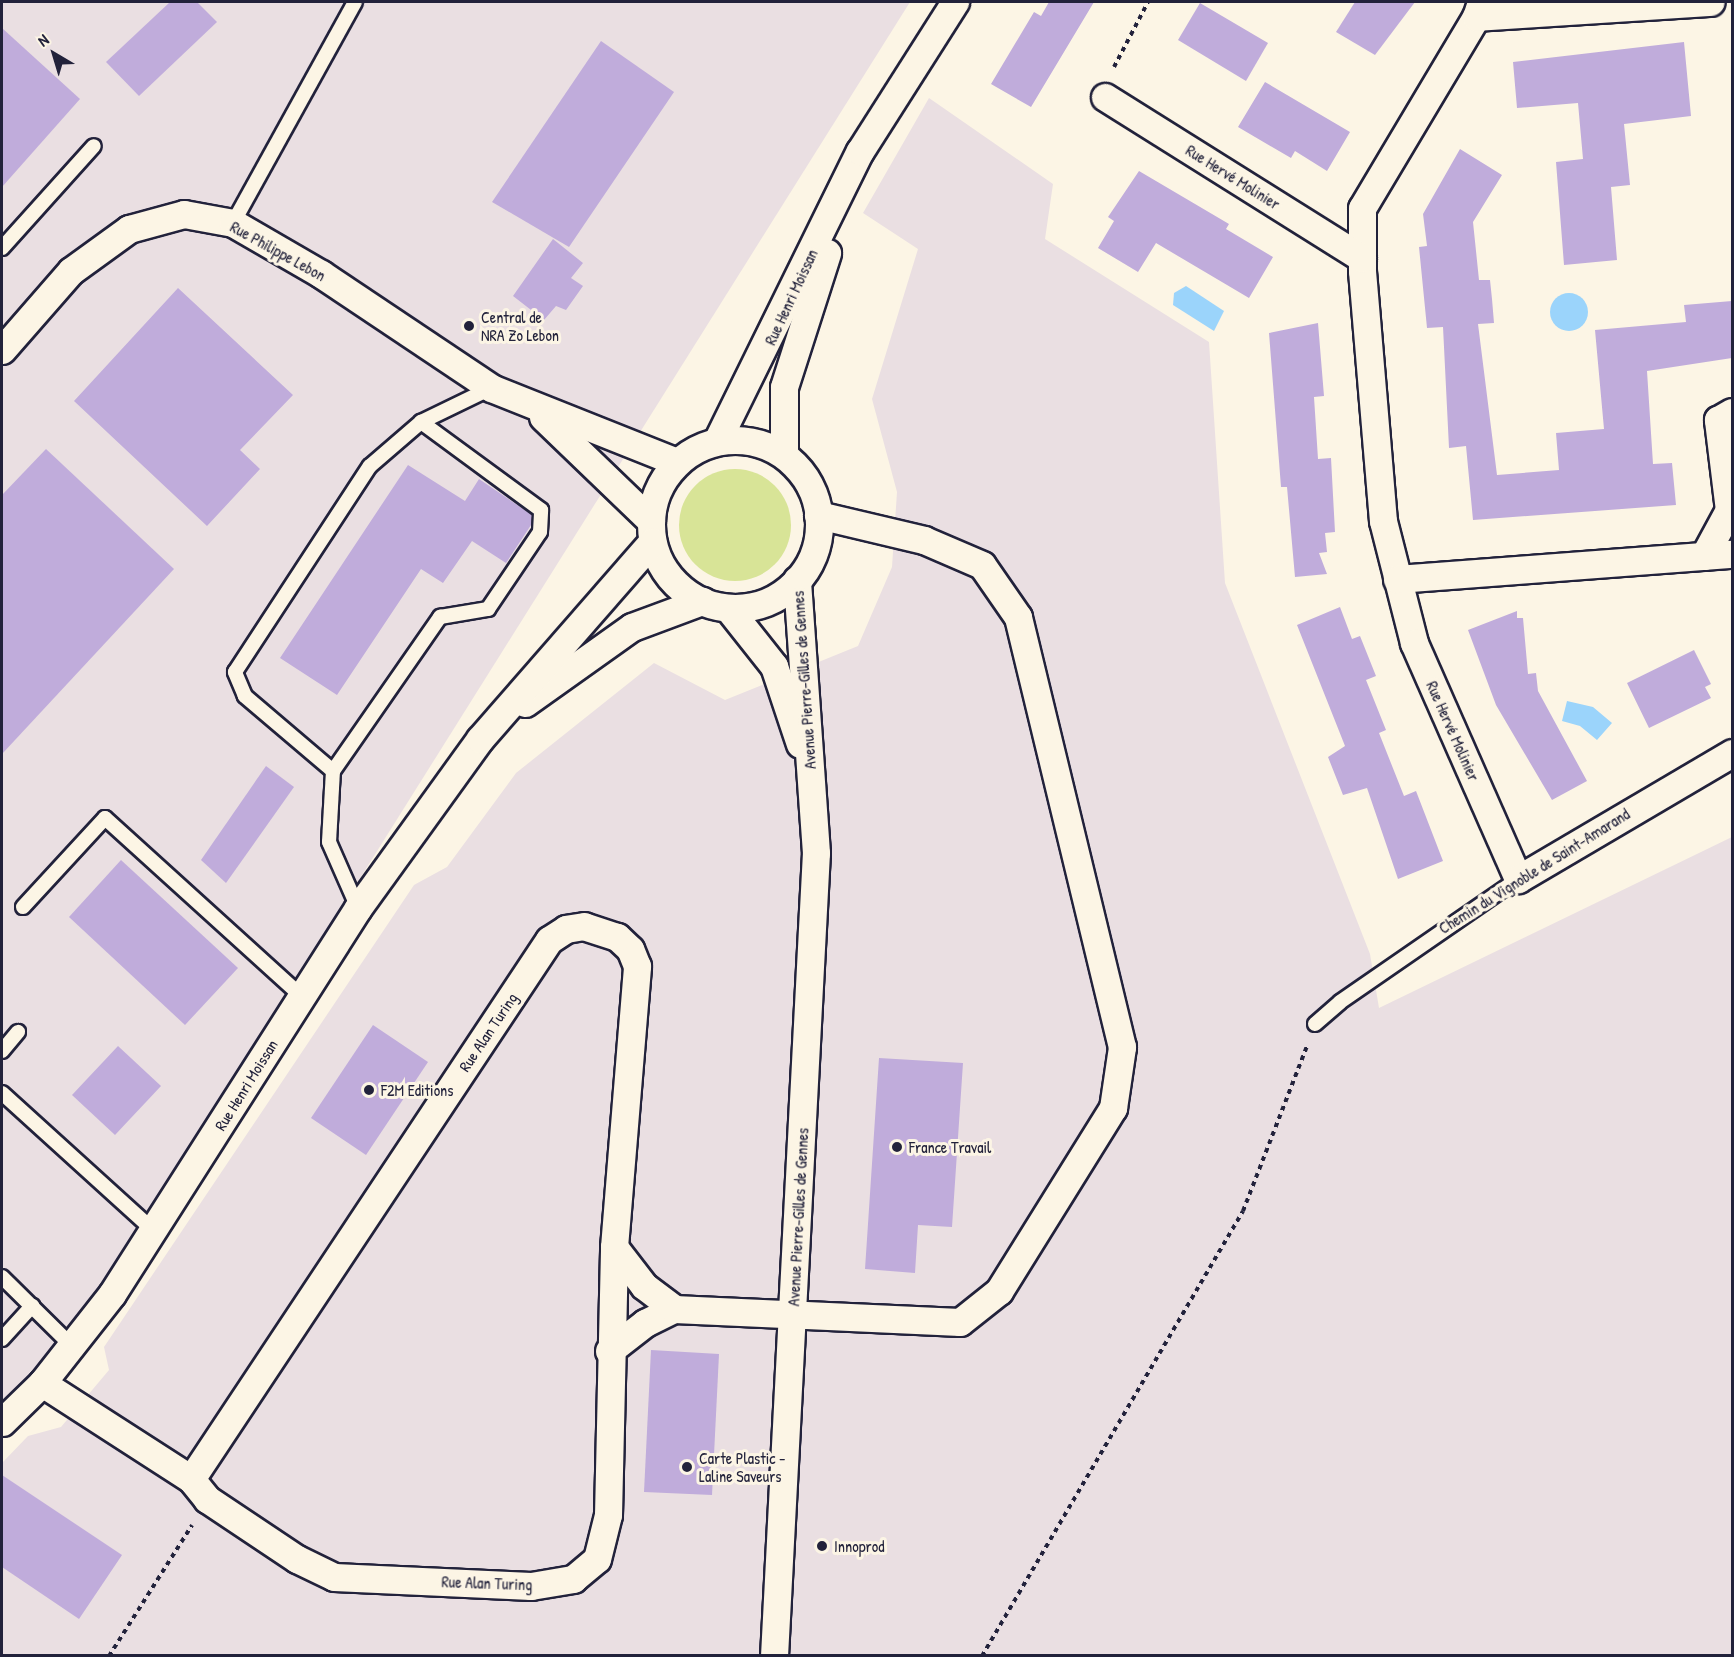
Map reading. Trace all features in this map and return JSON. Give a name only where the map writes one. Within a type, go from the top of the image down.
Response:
[{"type":"street","name":"Rue Henri Moissan","points":[[717,441],[860,151],[955,2]]},
{"type":"street","points":[[1479,9],[1711,2]]},
{"type":"street","name":"Rue Hervé Molinier","points":[[1479,9],[1362,208],[1362,258],[1383,521],[1397,579],[1414,643],[1518,879]]},
{"type":"street","name":"Rue Hervé Molinier","points":[[1105,97],[1362,258]]},
{"type":"street","name":"Rue Henri Moissan","points":[[783,455],[784,387],[860,151]]},
{"type":"street","name":"Rue Philippe Lebon","points":[[2,350],[71,271],[129,229],[184,214],[233,223],[321,274],[491,387],[534,408],[677,462]]},
{"type":"street","name":"Rue Philippe Lebon","points":[[534,408],[652,532]]},
{"type":"street","points":[[1704,556],[1729,510],[1718,420],[1732,412]]},
{"type":"street","points":[[717,441],[763,444],[783,455],[813,492],[818,515],[818,538],[797,580],[753,606],[728,608],[702,601],[674,580],[652,532],[663,479],[677,462],[717,441]]},
{"type":"street","points":[[609,1351],[645,1323],[674,1309],[960,1322],[999,1291],[1113,1108],[1122,1047],[1018,617],[982,565],[924,540],[818,515]]},
{"type":"street","name":"Rue Henri Moissan","points":[[2,1422],[42,1383],[73,1347],[154,1231],[300,996],[358,908],[480,740],[652,532]]},
{"type":"street","points":[[1397,579],[1732,554]]},
{"type":"street","name":"Avenue Pierre-Gilles de Gennes","points":[[774,1656],[816,853],[797,580]]},
{"type":"street","name":"Rue Henri Moissan","points":[[480,740],[572,666],[632,627],[702,601]]},
{"type":"street","name":"Avenue Pierre-Gilles de Gennes","points":[[728,608],[774,666],[811,779]]},
{"type":"street","name":"Chemin du Vignoble de Saint-Amarand","points":[[1518,879],[1732,753]]},
{"type":"street","name":"Rue Alan Turing","points":[[42,1383],[199,1489],[297,1559],[334,1576],[531,1586],[573,1579],[597,1559],[608,1515],[609,1351],[614,1247],[637,966],[630,949],[617,937],[584,926],[566,929],[549,940],[199,1489]]},
{"type":"street","points":[[614,1247],[644,1286],[674,1309]]},
{"type":"lane","points":[[233,223],[355,2]]},
{"type":"lane","points":[[2,248],[94,146]]},
{"type":"lane","points":[[333,771],[245,696],[235,672],[370,466],[421,422],[491,387]]},
{"type":"lane","points":[[358,908],[329,842],[333,771],[440,617],[488,609],[540,532],[541,510],[421,422]]},
{"type":"lane","points":[[23,907],[105,818],[300,996]]},
{"type":"lane","name":"Chemin du Vignoble de Saint-Amarand","points":[[1315,1024],[1349,995],[1518,879]]},
{"type":"lane","points":[[2,1051],[18,1032]]},
{"type":"lane","points":[[2,1093],[154,1231]]},
{"type":"lane","points":[[2,1277],[73,1347]]},
{"type":"lane","points":[[2,1339],[32,1306]]},
{"type":"path","points":[[1105,97],[1119,54],[1148,2]]},
{"type":"path","points":[[982,1656],[1243,1211],[1315,1024]]},
{"type":"path","points":[[108,1656],[199,1489]]},
{"type":"shaded area","points":[[2,2],[910,2],[89,1310],[2,1405]]},
{"type":"shaded area","points":[[929,98],[1053,184],[1045,239],[1209,342],[1225,583],[1370,954],[1379,1008],[1732,837],[1732,1655],[2,1655],[2,1463],[28,1436],[61,1427],[109,1370],[104,1347],[414,885],[447,867],[516,773],[654,663],[725,700],[858,646],[892,567],[897,492],[872,399],[918,249],[863,213]]},
{"type":"green space","points":[[735,469],[756,473],[774,486],[787,504],[791,525],[787,546],[774,564],[756,577],[735,581],[714,577],[696,564],[683,546],[679,525],[683,504],[696,486],[714,473]]},
{"type":"water","points":[[1186,286],[1224,311],[1214,331],[1173,305],[1174,293]]},
{"type":"water","points":[[1569,293],[1583,298],[1588,312],[1583,326],[1569,331],[1555,326],[1550,312],[1555,298]]},
{"type":"water","points":[[1567,701],[1593,707],[1612,723],[1597,740],[1580,726],[1562,721]]},
{"type":"building","points":[[170,2],[197,2],[217,22],[139,96],[106,62]]},
{"type":"building","points":[[1049,2],[1094,2],[1031,107],[991,84],[1034,12],[1041,16]]},
{"type":"building","points":[[1355,2],[1415,2],[1375,55],[1336,32]]},
{"type":"building","points":[[1200,3],[1268,43],[1246,81],[1178,40]]},
{"type":"building","points":[[2,28],[80,99],[2,187]]},
{"type":"building","points":[[601,41],[674,92],[569,247],[492,202]]},
{"type":"building","points":[[1684,42],[1691,116],[1624,124],[1630,185],[1611,187],[1617,260],[1564,265],[1556,162],[1583,159],[1578,103],[1517,108],[1513,62]]},
{"type":"building","points":[[1265,82],[1350,132],[1327,171],[1295,151],[1291,158],[1238,127]]},
{"type":"building","points":[[1460,149],[1502,175],[1473,222],[1479,280],[1490,280],[1492,299],[1494,323],[1478,324],[1497,475],[1559,470],[1556,433],[1604,429],[1595,330],[1686,322],[1684,305],[1732,301],[1732,358],[1647,371],[1653,464],[1672,463],[1676,505],[1473,520],[1466,446],[1449,448],[1443,327],[1427,328],[1419,247],[1427,246],[1423,214]]},
{"type":"building","points":[[1139,171],[1229,224],[1226,229],[1273,257],[1249,298],[1156,243],[1138,272],[1098,248],[1114,221],[1108,217]]},
{"type":"building","points":[[553,239],[583,263],[571,278],[583,286],[566,310],[556,306],[544,320],[513,296]]},
{"type":"building","points":[[178,288],[293,395],[240,450],[260,469],[207,526],[74,401]]},
{"type":"building","points":[[1318,323],[1324,396],[1314,397],[1318,459],[1331,458],[1335,532],[1325,533],[1327,552],[1319,553],[1327,574],[1295,577],[1287,487],[1281,487],[1269,333]]},
{"type":"building","points":[[46,449],[174,569],[2,754],[2,495]]},
{"type":"building","points":[[408,465],[465,501],[479,479],[532,515],[531,525],[506,563],[472,541],[443,583],[421,569],[337,695],[280,658]]},
{"type":"building","points":[[1340,607],[1352,639],[1360,636],[1376,676],[1366,680],[1386,730],[1379,733],[1404,796],[1416,791],[1443,861],[1398,879],[1367,788],[1343,795],[1328,757],[1345,746],[1297,625]]},
{"type":"building","points":[[1517,611],[1517,618],[1523,618],[1528,674],[1536,673],[1538,691],[1587,781],[1552,800],[1496,705],[1468,630]]},
{"type":"building","points":[[1694,650],[1711,684],[1705,687],[1711,698],[1649,728],[1627,683]]},
{"type":"building","points":[[266,766],[294,787],[226,883],[201,860]]},
{"type":"building","points":[[121,860],[238,968],[185,1025],[69,917]]},
{"type":"building","name":"F2M Editions","points":[[373,1025],[428,1062],[366,1155],[311,1118]]},
{"type":"building","points":[[118,1046],[161,1086],[115,1135],[72,1095]]},
{"type":"building","points":[[879,1058],[963,1063],[952,1227],[918,1225],[915,1273],[865,1269]]},
{"type":"building","points":[[651,1350],[719,1354],[712,1495],[644,1492]]},
{"type":"building","points":[[2,1475],[122,1555],[79,1619],[2,1567]]},
{"type":"place","name":"Central de NRA Zo Lebon","points":[[469,326]]},
{"type":"place","name":"F2M Editions","points":[[369,1090]]},
{"type":"place","name":"France Travail","points":[[897,1147]]},
{"type":"place","name":"Carte Plastic - Laline Saveurs","points":[[687,1467]]},
{"type":"place","name":"Innoprod","points":[[822,1546]]}]
